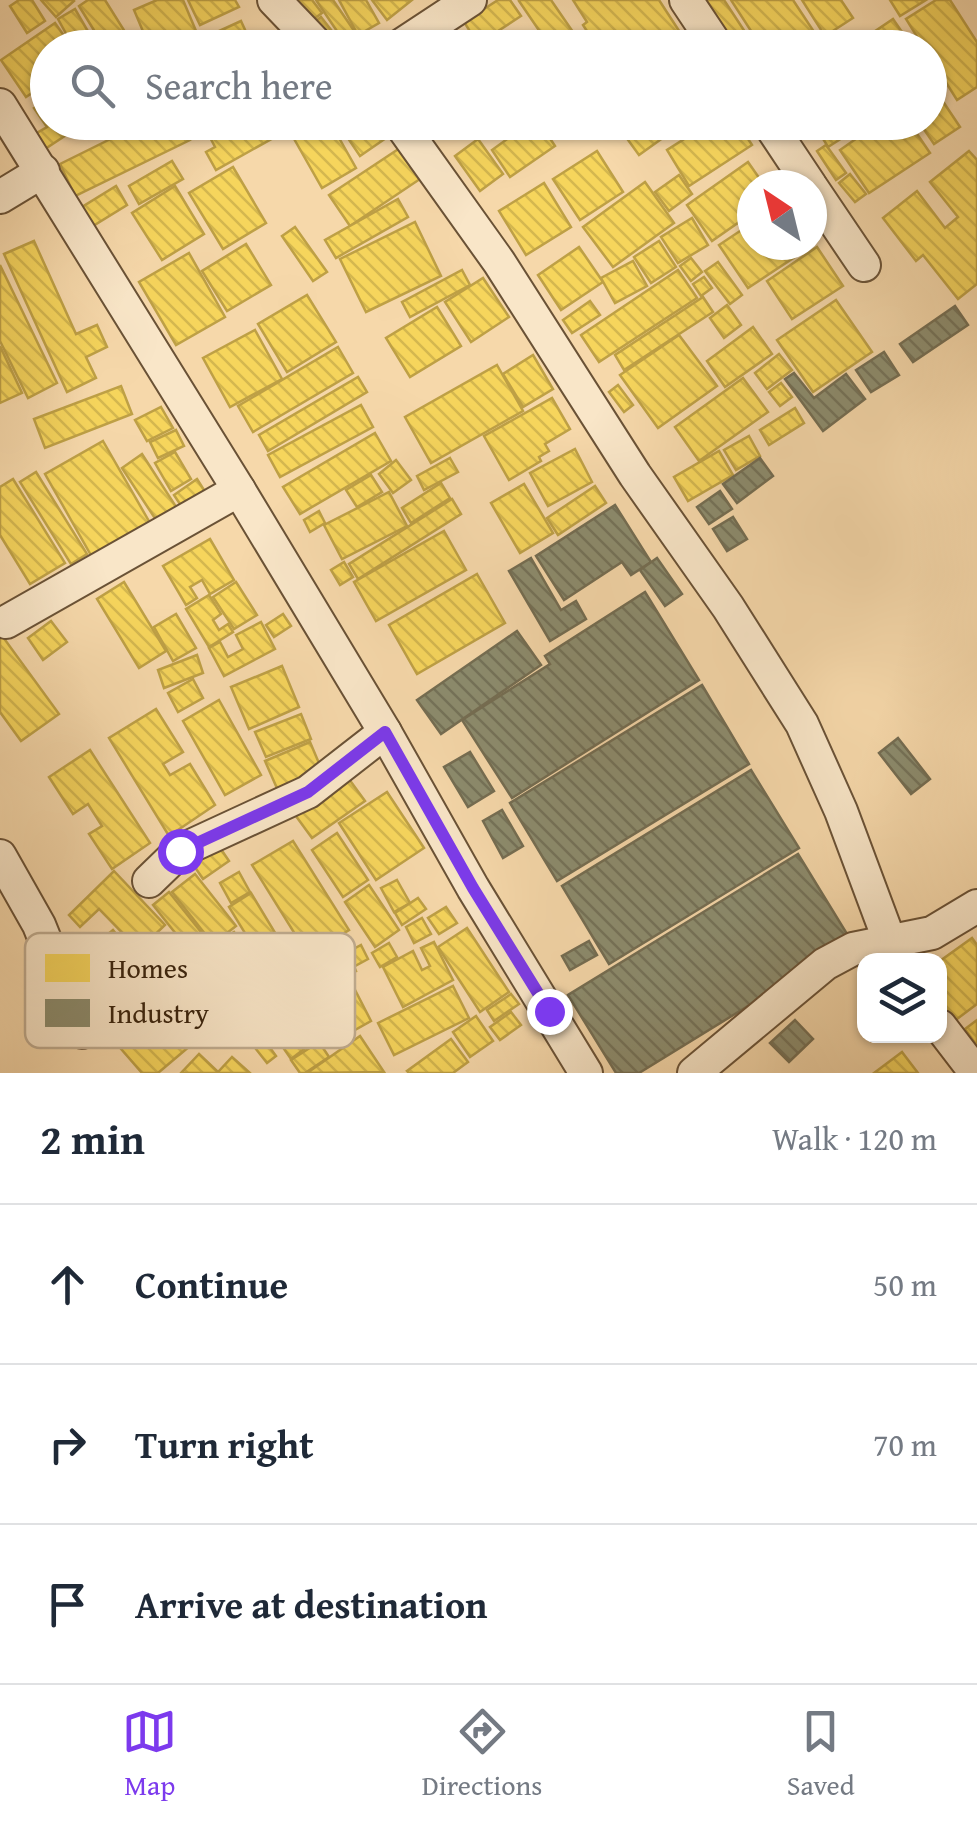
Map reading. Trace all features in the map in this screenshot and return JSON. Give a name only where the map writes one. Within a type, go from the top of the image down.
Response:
[{"type":"street","points":[[274,0],[303,30]]},
{"type":"street","points":[[424,30],[470,0]]},
{"type":"street","points":[[686,0],[706,30]]},
{"type":"street","points":[[0,105],[239,490],[586,1073]]},
{"type":"street","points":[[412,140],[499,262],[802,724],[842,810],[894,950]]},
{"type":"street","points":[[780,140],[800,170]]},
{"type":"street","points":[[0,196],[43,171]]},
{"type":"street","points":[[827,210],[864,265]]},
{"type":"street","points":[[6,622],[239,490]]},
{"type":"street","points":[[148,881],[180,851],[308,792],[385,732]]},
{"type":"street","points":[[0,856],[42,933]]},
{"type":"street","points":[[694,1073],[826,964],[853,949],[894,950],[977,906]]},
{"type":"street","points":[[947,1035],[976,1073]]},
{"type":"building: Homes","points":[[19,0],[32,0],[45,21],[27,33],[10,6]]},
{"type":"building: Homes","points":[[41,0],[73,0],[74,1],[56,17]]},
{"type":"building: Homes","points":[[88,0],[105,0],[124,30],[94,30],[79,6]]},
{"type":"building: Homes","points":[[157,0],[183,0],[196,30],[142,30],[134,10]]},
{"type":"building: Homes","points":[[188,0],[235,0],[239,7],[200,25]]},
{"type":"building: Homes","points":[[284,0],[312,0],[322,13],[303,27]]},
{"type":"building: Homes","points":[[316,0],[333,0],[354,30],[336,30]]},
{"type":"building: Homes","points":[[339,0],[366,0],[379,23],[367,30],[355,30]]},
{"type":"building: Homes","points":[[372,0],[412,0],[387,20]]},
{"type":"building: Homes","points":[[498,0],[510,0],[521,16],[500,30],[469,30],[464,22]]},
{"type":"building: Homes","points":[[551,0],[572,30],[539,30],[519,1]]},
{"type":"building: Homes","points":[[573,0],[659,0],[678,30],[586,30],[583,25],[587,22]]},
{"type":"building: Homes","points":[[705,0],[724,0],[744,30],[725,30]]},
{"type":"building: Homes","points":[[731,0],[793,0],[813,30],[750,30]]},
{"type":"building: Homes","points":[[802,0],[841,0],[853,18],[834,30],[821,30]]},
{"type":"building: Homes","points":[[890,0],[926,0],[900,16]]},
{"type":"building: Homes","points":[[936,0],[950,0],[977,42],[977,87],[957,100],[947,84],[947,30],[913,30],[906,19]]},
{"type":"building: Homes","points":[[75,9],[87,30],[64,30],[58,19]]},
{"type":"building: Homes","points":[[321,17],[331,30],[312,30],[309,26]]},
{"type":"building: Homes","points":[[893,19],[901,30],[877,30]]},
{"type":"building: Homes","points":[[241,21],[245,30],[221,30]]},
{"type":"building: Homes","points":[[30,40],[30,94],[26,97],[1,60]]},
{"type":"building: Homes","points":[[947,108],[960,127],[947,136]]},
{"type":"building: Homes","points":[[39,140],[59,140],[45,149]]},
{"type":"building: Homes","points":[[109,140],[190,140],[75,196],[60,164]]},
{"type":"building: Homes","points":[[211,140],[270,140],[216,170],[206,152],[215,147]]},
{"type":"building: Homes","points":[[295,140],[340,140],[356,168],[322,188]]},
{"type":"building: Homes","points":[[349,140],[383,140],[360,156]]},
{"type":"building: Homes","points":[[479,140],[503,174],[480,191],[455,156]]},
{"type":"building: Homes","points":[[506,140],[551,140],[555,146],[510,177],[492,150]]},
{"type":"building: Homes","points":[[628,140],[660,140],[639,155]]},
{"type":"building: Homes","points":[[683,140],[749,140],[752,145],[689,186],[667,150]]},
{"type":"building: Homes","points":[[854,140],[921,140],[930,153],[869,193],[840,150]]},
{"type":"building: Homes","points":[[826,145],[846,173],[836,180],[817,151]]},
{"type":"building: Homes","points":[[400,148],[420,179],[350,226],[329,195]]},
{"type":"building: Homes","points":[[597,151],[623,192],[580,220],[553,179]]},
{"type":"building: Homes","points":[[969,151],[977,160],[977,284],[958,299],[923,255],[916,261],[883,218],[917,191],[945,228],[958,217],[930,182]]},
{"type":"building: Homes","points":[[172,161],[183,179],[139,204],[129,186]]},
{"type":"building: Homes","points":[[748,162],[754,170],[737,170],[737,224],[712,241],[687,205]]},
{"type":"building: Homes","points":[[233,167],[266,223],[223,249],[189,193]]},
{"type":"building: Homes","points":[[850,174],[866,194],[855,202],[839,183]]},
{"type":"building: Homes","points":[[679,175],[692,194],[669,211],[655,192]]},
{"type":"building: Homes","points":[[645,182],[674,223],[613,267],[583,227]]},
{"type":"building: Homes","points":[[544,183],[571,227],[526,255],[499,211]]},
{"type":"building: Homes","points":[[116,186],[127,205],[93,226],[82,207]]},
{"type":"building: Homes","points":[[175,186],[204,234],[162,260],[132,213]]},
{"type":"building: Homes","points":[[398,199],[408,217],[336,258],[325,240]]},
{"type":"building: Homes","points":[[692,218],[708,245],[678,263],[661,237]]},
{"type":"building: Homes","points":[[415,222],[441,276],[366,312],[340,259]]},
{"type":"building: Homes","points":[[295,227],[327,272],[313,281],[282,236]]},
{"type":"building: Homes","points":[[737,233],[737,260],[790,260],[748,288],[719,245]]},
{"type":"building: Homes","points":[[34,241],[76,334],[97,325],[107,347],[86,357],[96,378],[67,392],[4,254]]},
{"type":"building: Homes","points":[[659,241],[676,267],[651,283],[634,257]]},
{"type":"building: Homes","points":[[246,244],[271,285],[227,311],[202,271]]},
{"type":"building: Homes","points":[[579,247],[603,282],[561,310],[538,275]]},
{"type":"building: Homes","points":[[189,253],[225,317],[176,345],[139,282]]},
{"type":"building: Homes","points":[[691,258],[702,272],[691,281],[680,266]]},
{"type":"building: Homes","points":[[798,260],[826,260],[843,286],[792,319],[767,281]]},
{"type":"building: Homes","points":[[633,261],[647,286],[615,303],[601,278]]},
{"type":"building: Homes","points":[[718,262],[742,295],[730,304],[705,271]]},
{"type":"building: Homes","points":[[0,265],[57,383],[28,398],[0,341]]},
{"type":"building: Homes","points":[[462,270],[470,285],[410,317],[402,302]]},
{"type":"building: Homes","points":[[678,270],[697,298],[599,362],[581,335]]},
{"type":"building: Homes","points":[[704,277],[712,288],[701,296],[693,284]]},
{"type":"building: Homes","points":[[483,278],[509,317],[471,342],[445,302]]},
{"type":"building: Homes","points":[[307,295],[336,342],[287,372],[258,324]]},
{"type":"building: Homes","points":[[703,297],[713,312],[624,370],[615,355]]},
{"type":"building: Homes","points":[[836,300],[872,352],[813,392],[777,340]]},
{"type":"building: Homes","points":[[590,301],[600,315],[572,333],[563,320]]},
{"type":"building: Homes","points":[[727,305],[741,325],[724,338],[710,318]]},
{"type":"building: Homes","points":[[437,307],[461,346],[410,377],[386,338]]},
{"type":"building: Homes","points":[[753,327],[772,354],[725,387],[707,361]]},
{"type":"building: Homes","points":[[255,330],[282,379],[230,407],[203,358]]},
{"type":"building: Homes","points":[[679,335],[717,386],[658,428],[620,375]]},
{"type":"building: Homes","points":[[0,346],[22,393],[0,403]]},
{"type":"building: Homes","points":[[338,347],[353,373],[253,432],[238,406]]},
{"type":"building: Homes","points":[[779,354],[792,370],[767,389],[755,373]]},
{"type":"building: Homes","points":[[533,355],[553,389],[523,407],[503,374]]},
{"type":"building: Homes","points":[[497,365],[523,411],[431,463],[405,417]]},
{"type":"building: Homes","points":[[358,377],[367,392],[268,451],[259,435]]},
{"type":"building: Homes","points":[[743,378],[768,412],[699,461],[675,427]]},
{"type":"building: Homes","points":[[781,383],[792,397],[780,406],[769,392]]},
{"type":"building: Homes","points":[[618,385],[633,405],[624,412],[609,392]]},
{"type":"building: Homes","points":[[121,386],[132,414],[45,448],[34,419]]},
{"type":"building: Homes","points":[[552,398],[570,429],[545,444],[549,451],[539,457],[541,461],[509,480],[484,436]]},
{"type":"building: Homes","points":[[361,405],[373,427],[280,477],[268,455]]},
{"type":"building: Homes","points":[[161,407],[173,428],[147,441],[135,420]]},
{"type":"building: Homes","points":[[795,408],[804,423],[769,445],[760,430]]},
{"type":"building: Homes","points":[[176,430],[184,446],[158,458],[150,442]]},
{"type":"building: Homes","points":[[375,433],[391,461],[300,514],[283,487]]},
{"type":"building: Homes","points":[[749,436],[760,456],[736,470],[724,450]]},
{"type":"building: Homes","points":[[103,441],[150,523],[92,557],[45,474]]},
{"type":"building: Homes","points":[[575,449],[592,482],[548,506],[530,473]]},
{"type":"building: Homes","points":[[719,451],[733,475],[688,501],[674,477]]},
{"type":"building: Homes","points":[[175,452],[191,479],[171,491],[155,463]]},
{"type":"building: Homes","points":[[142,454],[180,513],[160,526],[122,468]]},
{"type":"building: Homes","points":[[450,458],[458,472],[424,490],[417,476]]},
{"type":"building: Homes","points":[[396,460],[411,480],[393,493],[379,474]]},
{"type":"building: Homes","points":[[36,472],[87,554],[71,564],[20,482]]},
{"type":"building: Homes","points":[[371,475],[382,492],[357,507],[346,490]]},
{"type":"building: Homes","points":[[13,479],[65,563],[30,584],[0,535],[0,487]]},
{"type":"building: Homes","points":[[197,479],[209,498],[186,513],[174,495]]},
{"type":"building: Homes","points":[[441,483],[450,498],[411,523],[402,508]]},
{"type":"building: Homes","points":[[524,484],[553,533],[520,553],[491,503]]},
{"type":"building: Homes","points":[[595,486],[606,503],[558,535],[547,518]]},
{"type":"building: Homes","points":[[389,492],[407,526],[342,559],[324,525]]},
{"type":"building: Homes","points":[[452,499],[461,514],[358,579],[349,564]]},
{"type":"building: Homes","points":[[319,511],[325,523],[310,532],[304,520]]},
{"type":"building: Homes","points":[[444,531],[466,570],[376,621],[354,582]]},
{"type":"building: Homes","points":[[210,539],[234,580],[210,594],[202,580],[190,587],[197,598],[186,605],[163,566]]},
{"type":"building: Homes","points":[[344,562],[353,577],[340,585],[331,570]]},
{"type":"building: Homes","points":[[477,574],[505,623],[417,674],[389,625]]},
{"type":"building: Homes","points":[[124,582],[166,651],[139,668],[97,599]]},
{"type":"building: Homes","points":[[236,582],[257,615],[234,629],[213,597]]},
{"type":"building: Homes","points":[[209,595],[221,614],[213,620],[219,630],[228,624],[233,632],[209,647],[186,609]]},
{"type":"building: Homes","points":[[176,614],[196,648],[173,661],[154,627]]},
{"type":"building: Homes","points":[[283,614],[291,626],[274,637],[266,625]]},
{"type":"building: Homes","points":[[51,621],[67,642],[43,660],[28,638]]},
{"type":"building: Homes","points":[[261,622],[275,649],[224,676],[209,648],[220,642],[228,657],[243,649],[236,635]]},
{"type":"building: Homes","points":[[0,633],[59,714],[21,741],[0,712]]},
{"type":"building: Homes","points":[[197,655],[203,673],[164,688],[158,670]]},
{"type":"building: Homes","points":[[282,666],[299,707],[249,729],[231,687]]},
{"type":"building: Homes","points":[[193,679],[203,698],[178,712],[168,693]]},
{"type":"building: Homes","points":[[219,700],[261,775],[225,795],[183,721]]},
{"type":"building: Homes","points":[[156,709],[183,752],[163,764],[170,775],[190,764],[215,805],[169,836],[109,738]]},
{"type":"building: Homes","points":[[301,714],[311,739],[266,757],[255,732]]},
{"type":"building: Homes","points":[[310,742],[324,775],[280,795],[265,761]]},
{"type":"building: Homes","points":[[90,750],[150,843],[112,869],[89,834],[102,826],[88,804],[73,814],[49,777]]},
{"type":"building: Homes","points":[[346,775],[365,801],[312,838],[293,812]]},
{"type":"building: Homes","points":[[387,792],[424,848],[376,880],[339,823]]},
{"type":"building: Homes","points":[[337,833],[368,880],[343,897],[312,850]]},
{"type":"building: Homes","points":[[214,839],[229,861],[203,879],[188,857]]},
{"type":"building: Homes","points":[[293,841],[349,930],[294,933],[252,865]]},
{"type":"building: Homes","points":[[114,871],[165,925],[157,933],[122,933],[99,909],[80,927],[69,915]]},
{"type":"building: Homes","points":[[239,872],[250,892],[231,903],[220,883]]},
{"type":"building: Homes","points":[[195,874],[236,926],[227,933],[204,933],[172,892]]},
{"type":"building: Homes","points":[[397,880],[410,903],[394,912],[381,888]]},
{"type":"building: Homes","points":[[369,885],[399,930],[375,947],[345,902]]},
{"type":"building: Homes","points":[[169,892],[202,933],[175,933],[153,905]]},
{"type":"building: Homes","points":[[251,893],[275,933],[245,933],[229,907]]},
{"type":"building: Homes","points":[[418,898],[426,909],[402,925],[395,913]]},
{"type":"building: Homes","points":[[446,907],[457,923],[439,934],[428,918]]},
{"type":"building: Homes","points":[[422,918],[431,934],[414,943],[406,927]]},
{"type":"building: Homes","points":[[467,928],[509,992],[480,1012],[438,947]]},
{"type":"building: Homes","points":[[972,938],[977,945],[977,1004],[953,1022],[947,1014],[947,956]]},
{"type":"building: Homes","points":[[434,942],[453,980],[403,1007],[383,967],[413,951],[422,970],[430,966],[421,948]]},
{"type":"building: Homes","points":[[389,943],[397,957],[380,967],[372,953]]},
{"type":"building: Homes","points":[[361,945],[368,959],[355,966],[355,948]]},
{"type":"building: Homes","points":[[453,986],[469,1018],[394,1055],[378,1023]]},
{"type":"building: Homes","points":[[355,990],[371,1021],[355,1030]]},
{"type":"building: Homes","points":[[511,994],[519,1004],[494,1021],[487,1010]]},
{"type":"building: Homes","points":[[511,1012],[521,1025],[500,1040],[490,1027]]},
{"type":"building: Homes","points":[[476,1016],[493,1041],[470,1057],[453,1032]]},
{"type":"building: Homes","points":[[977,1020],[977,1046],[965,1029]]},
{"type":"building: Homes","points":[[360,1036],[384,1072],[307,1073],[343,1048],[355,1048],[355,1039]]},
{"type":"building: Homes","points":[[451,1039],[468,1062],[453,1073],[407,1071]]},
{"type":"building: Homes","points":[[120,1048],[187,1048],[158,1073],[142,1073]]},
{"type":"building: Homes","points":[[255,1048],[270,1048],[276,1056],[267,1063]]},
{"type":"building: Homes","points":[[283,1048],[305,1048],[291,1059]]},
{"type":"building: Homes","points":[[310,1048],[323,1048],[329,1057],[305,1073],[300,1073],[291,1060]]},
{"type":"building: Homes","points":[[902,1052],[918,1073],[874,1073]]},
{"type":"building: Homes","points":[[199,1054],[218,1072],[232,1057],[250,1073],[181,1073]]},
{"type":"building: Industry","points":[[955,306],[968,325],[913,362],[900,344]]},
{"type":"building: Industry","points":[[884,352],[899,375],[871,392],[856,370]]},
{"type":"building: Industry","points":[[794,373],[814,398],[846,374],[865,399],[823,431],[785,379]]},
{"type":"building: Industry","points":[[760,458],[773,476],[737,503],[723,484]]},
{"type":"building: Industry","points":[[720,491],[732,509],[709,524],[697,507]]},
{"type":"building: Industry","points":[[615,505],[651,562],[631,575],[622,562],[564,600],[536,556]]},
{"type":"building: Industry","points":[[733,517],[747,539],[727,551],[713,529]]},
{"type":"building: Industry","points":[[531,558],[561,610],[576,601],[586,619],[550,641],[509,571]]},
{"type":"building: Industry","points":[[657,558],[682,594],[665,606],[640,570]]},
{"type":"building: Industry","points":[[645,592],[699,680],[512,798],[462,720],[550,664],[545,656]]},
{"type":"building: Industry","points":[[517,631],[541,665],[441,734],[417,700]]},
{"type":"building: Industry","points":[[702,685],[749,764],[557,881],[510,803]]},
{"type":"building: Industry","points":[[898,738],[930,779],[911,794],[879,753]]},
{"type":"building: Industry","points":[[470,752],[494,791],[468,807],[444,767]]},
{"type":"building: Industry","points":[[751,770],[799,848],[609,964],[562,886]]},
{"type":"building: Industry","points":[[502,810],[523,846],[503,858],[483,821]]},
{"type":"building: Industry","points":[[798,854],[852,942],[639,1073],[616,1073],[568,995]]},
{"type":"building: Industry","points":[[589,941],[597,955],[570,970],[562,956]]},
{"type":"building: Industry","points":[[795,1020],[813,1039],[789,1062],[770,1043]]},
{"type":"route","points":[[180,851],[308,792],[385,732],[473,888],[549,1011]]}]
